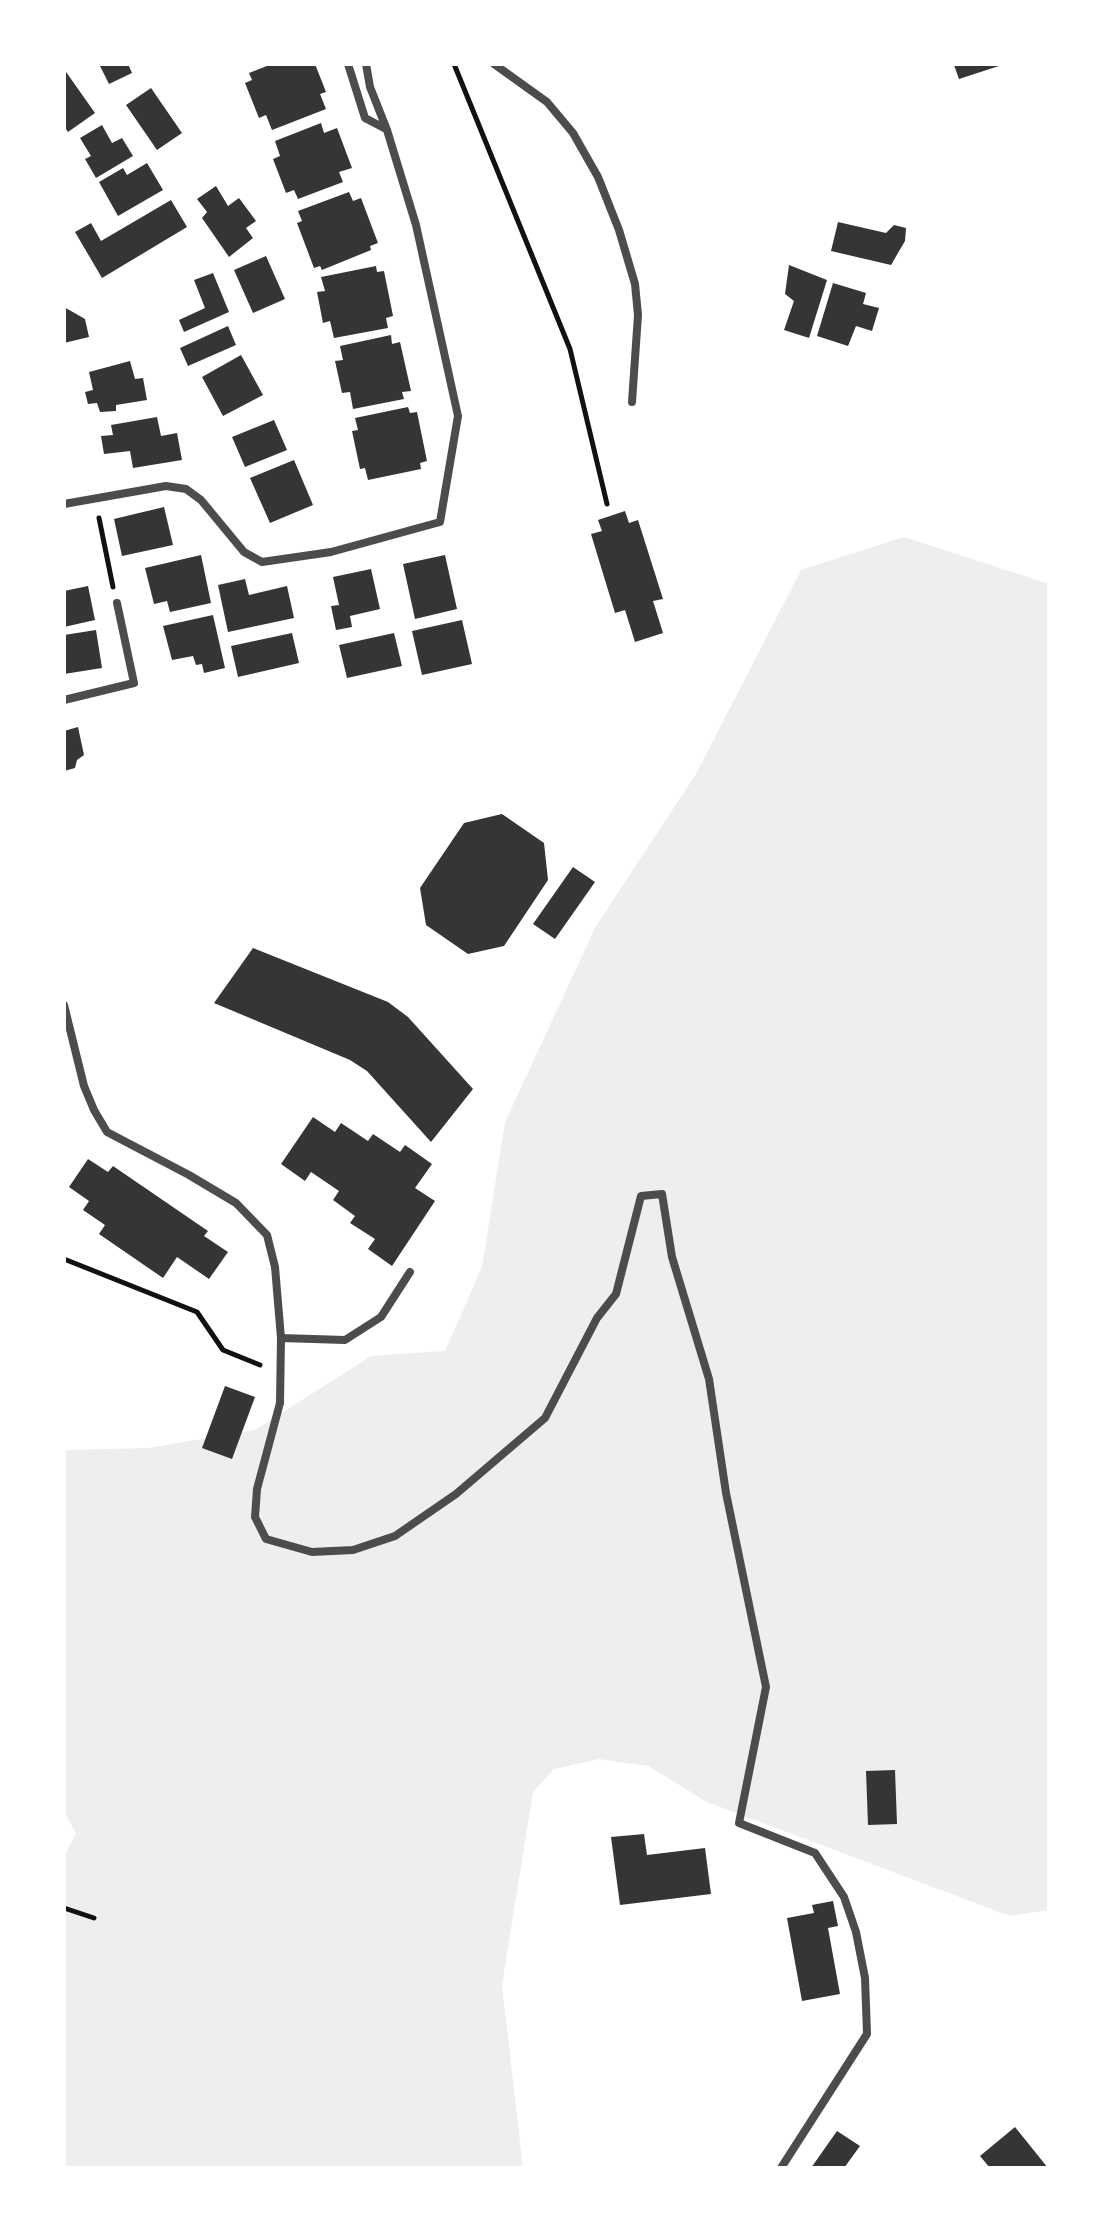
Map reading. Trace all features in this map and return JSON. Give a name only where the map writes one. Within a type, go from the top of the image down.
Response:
[{"type":"street","points":[[348,64],[365,118],[387,130]]},
{"type":"street","points":[[64,504],[166,486],[186,489],[201,500],[244,552],[262,562],[331,552],[440,522],[458,416],[416,225],[387,130],[370,87],[366,64]]},
{"type":"street","points":[[494,64],[547,102],[573,133],[598,177],[619,230],[635,284],[638,315],[632,402]]},
{"type":"street","points":[[64,700],[134,683],[117,603]]},
{"type":"street","points":[[64,1005],[84,1086],[107,1132],[236,1203],[267,1235],[275,1267],[281,1338],[280,1403],[257,1489],[255,1517],[266,1539],[312,1552],[353,1550],[395,1536],[456,1494],[545,1418],[597,1318],[616,1294],[641,1196],[662,1194],[672,1257],[709,1379],[726,1493],[766,1687],[739,1823],[815,1853],[844,1897],[856,1932],[865,1978],[867,2034],[781,2168]]},
{"type":"street","points":[[281,1338],[345,1340],[381,1317],[410,1272]]},
{"type":"path","points":[[454,64],[570,349],[607,504]]},
{"type":"path","points":[[95,497],[117,603]]},
{"type":"path","points":[[64,1259],[197,1312],[223,1350],[280,1373]]},
{"type":"path","points":[[64,1908],[94,1918]]},
{"type":"shaded area","points":[[904,537],[1049,584],[1049,1910],[1010,1916],[707,1802],[648,1766],[599,1759],[554,1769],[533,1792],[502,1985],[523,2168],[64,2168],[64,1856],[76,1833],[64,1812],[64,1450],[148,1448],[255,1430],[371,1356],[445,1351],[482,1267],[505,1122],[596,926],[696,774],[801,570]]},
{"type":"building","points":[[99,64],[128,64],[132,73],[109,84]]},
{"type":"building","points":[[272,64],[315,64],[326,92],[320,94],[326,109],[272,130],[266,115],[259,118],[245,83],[252,80],[249,73]]},
{"type":"building","points":[[954,65],[1002,65],[959,79]]},
{"type":"building","points":[[64,69],[95,113],[68,132],[64,126]]},
{"type":"building","points":[[151,88],[182,133],[157,150],[126,105]]},
{"type":"building","points":[[321,123],[324,133],[337,128],[352,168],[339,172],[343,182],[298,199],[294,190],[286,193],[273,159],[280,156],[275,141]]},
{"type":"building","points":[[102,125],[112,143],[122,138],[133,156],[96,178],[85,159],[91,156],[80,138]]},
{"type":"building","points":[[147,163],[163,190],[118,216],[99,182],[123,168],[127,175]]},
{"type":"building","points":[[216,186],[228,206],[239,198],[256,221],[246,228],[253,238],[229,257],[202,218],[207,212],[197,199]]},
{"type":"building","points":[[349,192],[353,201],[361,198],[378,243],[370,246],[371,250],[322,270],[320,266],[314,268],[297,223],[302,221],[298,211]]},
{"type":"building","points":[[171,200],[187,227],[102,278],[75,232],[91,223],[101,241]]},
{"type":"building","points":[[838,222],[886,233],[894,225],[906,228],[905,241],[891,265],[831,251]]},
{"type":"building","points":[[266,256],[285,299],[253,313],[234,270]]},
{"type":"building","points":[[789,265],[827,280],[809,338],[784,330],[794,301],[785,294]]},
{"type":"building","points":[[376,266],[377,272],[384,271],[393,316],[386,318],[388,328],[334,338],[330,321],[323,323],[317,292],[325,291],[321,277]]},
{"type":"building","points":[[213,273],[229,312],[184,332],[179,320],[205,308],[194,280]]},
{"type":"building","points":[[833,283],[866,293],[863,304],[879,308],[872,331],[856,326],[848,346],[817,336]]},
{"type":"building","points":[[64,307],[85,319],[89,337],[64,343]]},
{"type":"building","points":[[228,326],[236,345],[188,366],[180,348]]},
{"type":"building","points":[[391,335],[392,344],[400,342],[411,391],[402,392],[404,399],[353,409],[350,392],[342,393],[335,361],[343,360],[340,346]]},
{"type":"building","points":[[241,355],[263,395],[223,416],[202,377]]},
{"type":"building","points":[[130,361],[135,379],[143,378],[147,400],[116,405],[116,411],[100,412],[97,403],[88,404],[85,392],[93,390],[89,372]]},
{"type":"building","points":[[408,407],[410,413],[417,412],[427,461],[420,463],[421,469],[368,480],[365,468],[360,469],[352,431],[358,430],[355,418]]},
{"type":"building","points":[[157,417],[161,436],[177,433],[182,460],[133,468],[130,451],[104,454],[101,436],[113,435],[111,425]]},
{"type":"building","points":[[274,420],[287,450],[245,467],[232,437]]},
{"type":"building","points":[[294,460],[313,505],[270,523],[250,478]]},
{"type":"building","points":[[164,507],[173,545],[122,556],[114,519]]},
{"type":"building","points":[[625,511],[629,523],[638,520],[663,599],[653,601],[663,633],[635,642],[625,610],[615,613],[591,534],[602,531],[598,520]]},
{"type":"building","points":[[201,555],[211,603],[170,612],[167,601],[154,604],[145,568]]},
{"type":"building","points":[[445,555],[457,609],[415,619],[403,564]]},
{"type":"building","points":[[371,569],[380,609],[350,616],[352,627],[336,630],[331,606],[339,605],[333,577]]},
{"type":"building","points":[[245,579],[249,595],[287,586],[294,618],[228,632],[218,585]]},
{"type":"building","points":[[88,586],[95,620],[64,627],[64,591]]},
{"type":"building","points":[[213,615],[225,668],[204,673],[202,664],[196,665],[193,656],[172,660],[163,626]]},
{"type":"building","points":[[462,620],[472,664],[422,675],[412,631]]},
{"type":"building","points":[[96,630],[102,668],[64,674],[64,635]]},
{"type":"building","points":[[292,633],[299,663],[238,677],[231,646]]},
{"type":"building","points":[[394,633],[402,666],[347,678],[339,645]]},
{"type":"building","points":[[78,727],[84,755],[77,760],[75,768],[64,771],[64,731]]},
{"type":"building","points":[[502,814],[544,843],[548,880],[504,946],[468,954],[426,925],[420,888],[464,823]]},
{"type":"building","points":[[573,867],[595,882],[555,939],[533,924]]},
{"type":"building","points":[[253,948],[388,1002],[408,1017],[473,1089],[431,1142],[367,1071],[350,1060],[214,1003]]},
{"type":"building","points":[[313,1117],[335,1132],[341,1123],[368,1141],[373,1134],[400,1152],[405,1145],[432,1164],[415,1188],[435,1201],[392,1266],[368,1249],[375,1239],[350,1223],[355,1216],[333,1200],[339,1191],[311,1172],[305,1181],[281,1164]]},
{"type":"building","points":[[88,1159],[108,1172],[113,1166],[208,1231],[204,1236],[228,1252],[209,1279],[177,1257],[163,1278],[99,1234],[105,1225],[83,1210],[89,1201],[69,1187]]},
{"type":"building","points":[[225,1386],[255,1397],[232,1459],[202,1448]]},
{"type":"building","points":[[895,1770],[897,1824],[868,1825],[866,1771]]},
{"type":"building","points":[[644,1834],[647,1855],[705,1848],[711,1894],[620,1905],[611,1837]]},
{"type":"building","points":[[833,1901],[838,1926],[828,1928],[840,1994],[802,2001],[787,1918],[814,1913],[812,1905]]},
{"type":"building","points":[[1015,2127],[1048,2168],[990,2168],[980,2156]]},
{"type":"building","points":[[837,2131],[860,2146],[844,2168],[811,2168]]}]
